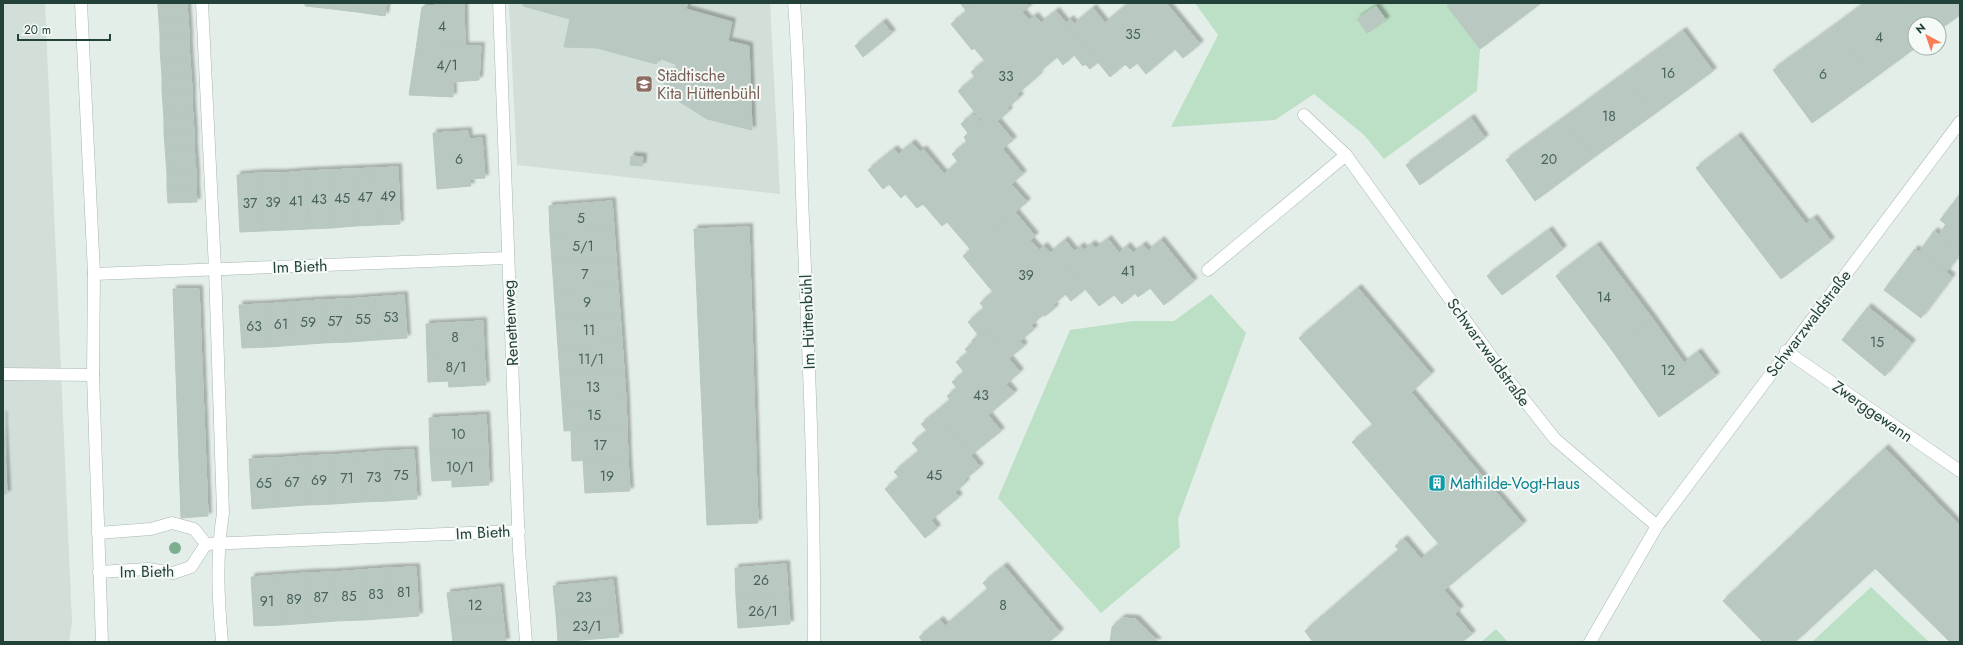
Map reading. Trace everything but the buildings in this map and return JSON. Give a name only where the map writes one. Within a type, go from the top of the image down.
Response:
[{"type":"street","name":"Im Bieth","points":[[80,3],[94,274],[93,375],[102,642]]},
{"type":"street","points":[[202,3],[215,269],[223,513],[212,544],[222,642]]},
{"type":"street","name":"Renettenweg","points":[[499,3],[507,258],[519,550],[526,642]]},
{"type":"street","name":"Im Hüttenbühl","points":[[794,3],[799,56],[802,209],[815,539],[814,642]]},
{"type":"street","name":"Schwarzwaldstraße","points":[[1304,115],[1346,155],[1509,381],[1555,439],[1657,526]]},
{"type":"street","name":"Schwarzwaldstraße","points":[[1590,642],[1657,526],[1786,351],[1960,122]]},
{"type":"street","points":[[1208,270],[1346,155]]},
{"type":"street","name":"Im Bieth","points":[[94,274],[507,258]]},
{"type":"street","name":"Zwerggewann","points":[[1786,351],[1960,471]]},
{"type":"street","points":[[3,374],[93,375]]},
{"type":"street","points":[[98,533],[145,529],[172,523],[194,529],[212,544]]},
{"type":"street","name":"Im Bieth","points":[[99,572],[148,569],[173,573],[192,568],[212,544],[519,531]]},
{"type":"shaded area","points":[[3,3],[45,3],[72,622],[69,642],[3,642]]},
{"type":"shaded area","name":"Städtische Kita Hüttenbühl","points":[[509,3],[770,3],[780,194],[517,165]]},
{"type":"green space","points":[[1195,3],[1450,3],[1447,6],[1480,49],[1477,91],[1384,159],[1364,135],[1314,94],[1275,120],[1171,127],[1218,35]]},
{"type":"green space","points":[[1211,294],[1246,333],[1178,519],[1180,547],[1101,613],[998,498],[1070,330],[1133,321],[1174,321]]},
{"type":"green space","points":[[1871,587],[1929,642],[1812,642]]},
{"type":"green space","points":[[1496,629],[1508,642],[1481,642]]},
{"type":"place","name":"Städtische Kita Hüttenbühl","points":[[644,84]]},
{"type":"place","name":"Mathilde-Vogt-Haus","points":[[1437,483]]}]
